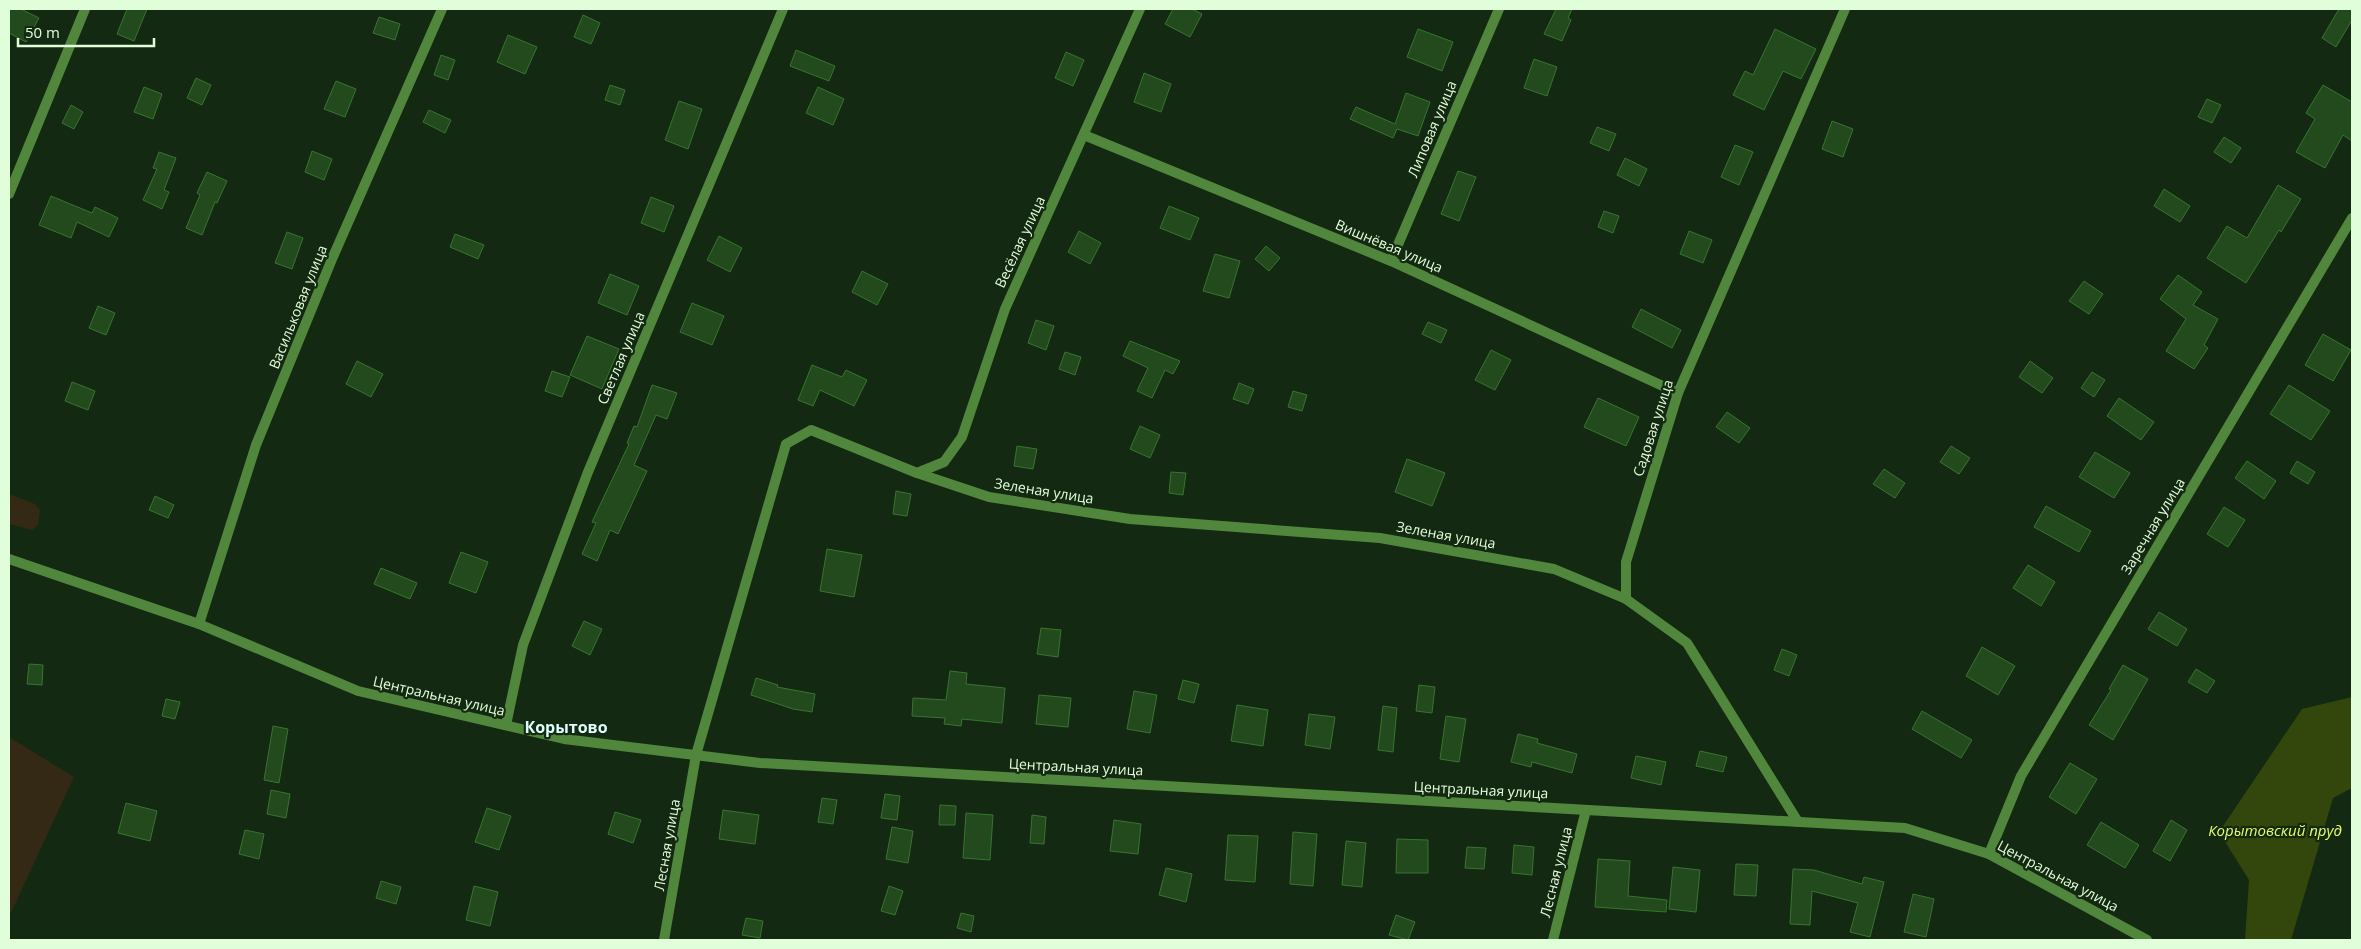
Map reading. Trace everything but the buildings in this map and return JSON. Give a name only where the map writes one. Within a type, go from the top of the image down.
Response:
[{"type":"street","points":[[9,194],[85,9]]},
{"type":"street","name":"Васильковая улица","points":[[199,624],[256,445],[332,259],[442,9]]},
{"type":"street","name":"Светлая улица","points":[[506,725],[523,645],[588,472],[783,9]]},
{"type":"street","name":"Весёлая улица","points":[[917,472],[944,462],[962,437],[1005,309],[1140,9]]},
{"type":"street","name":"Липовая улица","points":[[1391,261],[1499,9]]},
{"type":"street","name":"Садовая улица","points":[[1626,600],[1626,562],[1678,393],[1845,9]]},
{"type":"street","name":"Вишнёвая улица","points":[[1084,135],[1391,261],[1678,393]]},
{"type":"street","name":"Заречная улица","points":[[1989,854],[2021,776],[2352,218]]},
{"type":"street","name":"Зеленая улица","points":[[696,755],[786,444],[812,430],[917,472],[989,497],[1130,519],[1380,538],[1554,569],[1626,600]]},
{"type":"street","name":"Центральная улица","points":[[9,559],[199,624],[358,691],[564,739],[770,764],[1905,828],[1989,854],[2147,940]]},
{"type":"street","points":[[1626,600],[1687,643],[1798,822]]},
{"type":"street","name":"Лесная улица","points":[[664,940],[696,755]]},
{"type":"street","name":"Лесная улица","points":[[1553,940],[1586,810]]},
{"type":"shaded area","points":[[9,494],[35,504],[40,510],[38,525],[32,530],[9,524]]},
{"type":"shaded area","points":[[9,737],[74,777],[9,917]]},
{"type":"water","name":"Корытовский пруд","points":[[2352,697],[2352,788],[2333,798],[2291,940],[2245,940],[2249,880],[2219,832],[2302,709]]},
{"type":"district","name":"Корытово","points":[[566,727]]}]
